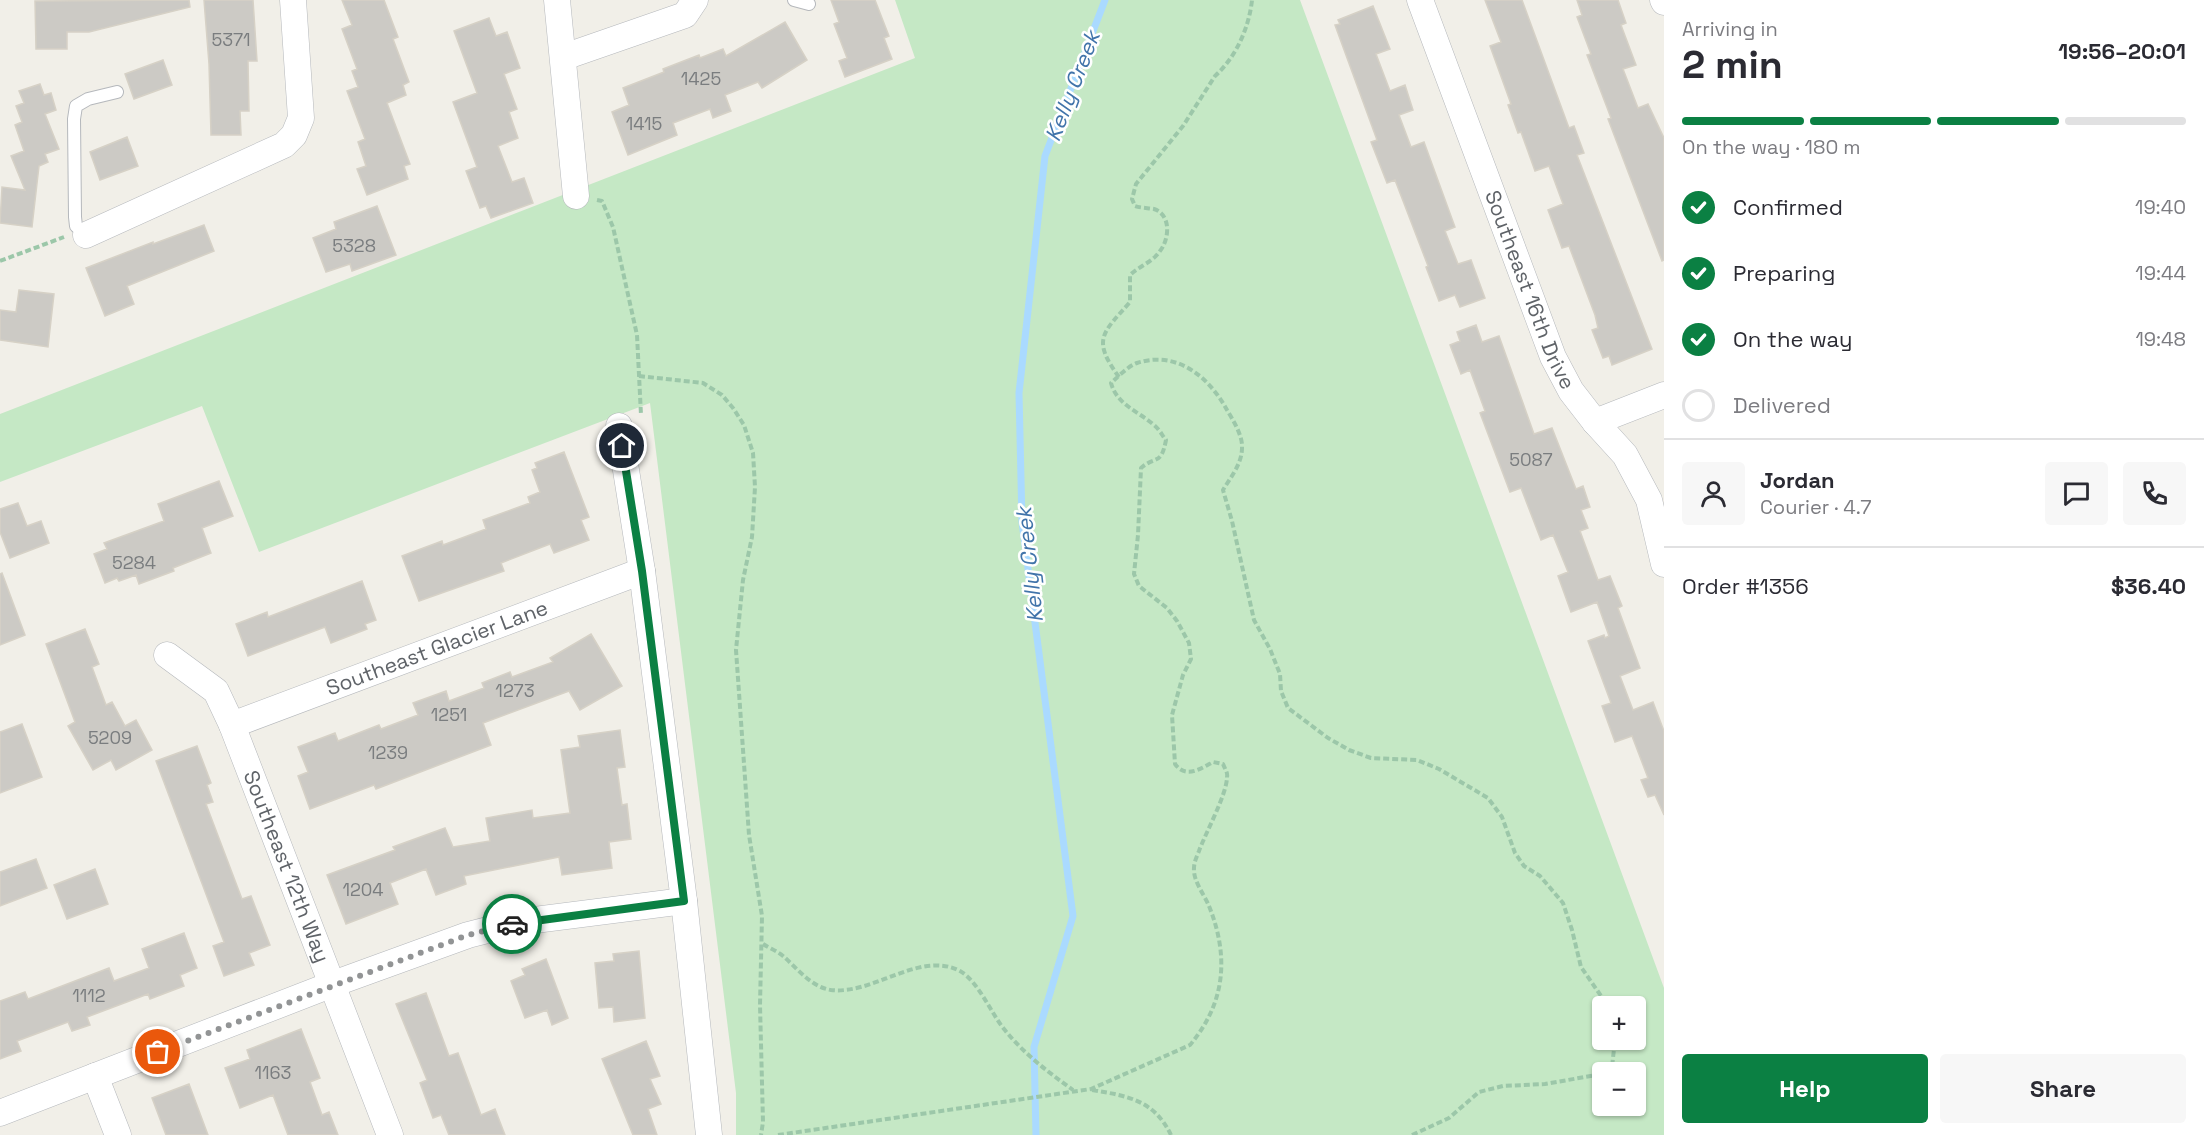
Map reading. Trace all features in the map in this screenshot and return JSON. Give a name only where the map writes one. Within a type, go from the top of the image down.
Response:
[{"type":"street","points":[[87,235],[284,145],[294,135],[300,118],[293,0]]},
{"type":"street","points":[[557,0],[576,196]]},
{"type":"street","points":[[564,57],[685,15],[695,0]]},
{"type":"street","name":"Southeast 16th Drive","points":[[1420,0],[1553,357],[1572,391],[1595,422],[1625,455],[1648,500],[1664,564]]},
{"type":"street","points":[[1595,422],[1664,395]]},
{"type":"street","points":[[619,426],[642,571],[684,901],[709,1135]]},
{"type":"street","name":"Southeast Glacier Lane","points":[[232,725],[642,571]]},
{"type":"street","name":"Southeast 12th Way","points":[[167,654],[216,691],[232,725],[390,1135]]},
{"type":"street","points":[[0,1113],[333,984],[468,935],[519,922],[684,901]]},
{"type":"street","points":[[95,1076],[118,1135]]},
{"type":"lane","points":[[794,0],[808,4]]},
{"type":"lane","points":[[87,235],[76,226],[75,217],[76,106],[88,99],[117,92]]},
{"type":"path","points":[[1119,377],[1105,359],[1101,343],[1107,328],[1130,302],[1130,275],[1160,252],[1167,237],[1167,227],[1162,214],[1154,209],[1135,206],[1132,199],[1136,184],[1164,153],[1215,76],[1225,67],[1246,30],[1252,0]]},
{"type":"path","points":[[576,196],[602,201],[613,227],[637,335],[641,415],[619,426]]},
{"type":"path","points":[[0,261],[64,237],[87,235]]},
{"type":"path","points":[[1091,1089],[1190,1044],[1199,1034],[1215,1005],[1220,983],[1222,954],[1213,917],[1195,879],[1194,867],[1211,821],[1225,792],[1228,775],[1223,764],[1213,762],[1195,772],[1186,773],[1180,771],[1175,764],[1172,715],[1183,675],[1191,659],[1189,643],[1177,621],[1167,608],[1139,586],[1134,574],[1141,468],[1145,464],[1158,460],[1163,453],[1166,440],[1156,426],[1122,403],[1113,392],[1111,383],[1135,363],[1161,360],[1181,365],[1201,375],[1219,396],[1235,425],[1243,448],[1236,471],[1222,490],[1232,521],[1254,620],[1270,648],[1280,674],[1281,691],[1288,708],[1328,738],[1349,750],[1371,758],[1417,760],[1439,769],[1488,798],[1502,818],[1515,853],[1524,866],[1540,876],[1563,903],[1581,967],[1601,996]]},
{"type":"path","points":[[639,376],[703,382],[711,387],[733,408],[744,425],[753,453],[755,487],[752,537],[743,580],[736,650],[749,836],[762,915],[760,995],[763,1122],[761,1135]]},
{"type":"path","points":[[763,944],[781,955],[816,985],[830,990],[848,990],[935,964],[960,971],[976,987],[1003,1028],[1026,1053],[1073,1090]]},
{"type":"path","points":[[1412,1135],[1449,1118],[1479,1092],[1503,1086],[1545,1084],[1592,1076]]},
{"type":"path","points":[[778,1135],[1091,1089],[1112,1093],[1146,1105],[1163,1120],[1170,1135]]},
{"type":"green space","points":[[895,0],[1300,0],[1664,988],[1664,1135],[736,1135],[736,1093],[650,403],[259,552],[202,406],[0,482],[0,414],[915,58]]},
{"type":"building","points":[[189,0],[190,7],[89,32],[67,32],[67,49],[36,49],[35,1]]},
{"type":"building","points":[[204,0],[253,0],[257,61],[248,61],[249,111],[240,111],[241,135],[211,135]]},
{"type":"building","points":[[342,0],[384,0],[398,37],[393,39],[409,82],[403,85],[406,95],[387,103],[410,164],[404,166],[408,179],[367,195],[357,169],[366,166],[358,142],[365,139],[347,91],[358,87],[352,71],[357,69],[342,29],[352,25]]},
{"type":"building","points":[[831,0],[875,0],[889,36],[884,38],[892,59],[845,77],[839,61],[847,58],[834,24],[839,22]]},
{"type":"building","points":[[1485,0],[1522,0],[1569,128],[1574,126],[1584,153],[1577,155],[1652,349],[1612,365],[1609,356],[1603,358],[1592,330],[1598,328],[1595,315],[1569,246],[1562,248],[1548,210],[1563,204],[1549,166],[1535,171],[1521,132],[1518,133],[1508,105],[1511,104],[1490,46],[1501,42]]},
{"type":"building","points":[[1577,0],[1618,0],[1626,23],[1621,25],[1636,65],[1623,69],[1638,108],[1648,104],[1664,138],[1664,260],[1662,261],[1608,119],[1611,118],[1587,55],[1591,54],[1577,17],[1582,15]]},
{"type":"building","points":[[1373,6],[1390,49],[1376,54],[1390,91],[1405,85],[1413,110],[1399,115],[1411,147],[1424,142],[1455,227],[1445,231],[1458,264],[1471,260],[1485,298],[1460,307],[1455,295],[1439,301],[1395,180],[1387,183],[1371,142],[1377,140],[1335,25],[1340,24],[1338,20]]},
{"type":"building","points":[[489,18],[496,36],[507,32],[520,68],[504,74],[517,109],[509,112],[518,138],[498,146],[512,182],[524,178],[533,203],[491,218],[486,206],[480,208],[466,171],[477,167],[453,102],[477,93],[454,31]]},
{"type":"building","points":[[785,22],[807,60],[762,88],[758,82],[725,95],[731,111],[713,118],[710,109],[673,123],[677,135],[628,155],[612,112],[629,105],[623,88],[699,55],[700,58],[723,49],[726,56]]},
{"type":"building","points":[[163,60],[172,85],[134,99],[125,74]]},
{"type":"building","points":[[40,84],[44,95],[51,93],[56,110],[45,114],[59,149],[45,154],[48,162],[39,166],[32,227],[0,223],[2,187],[25,190],[11,156],[24,151],[15,125],[22,122],[16,106],[24,103],[19,91]]},
{"type":"building","points":[[127,137],[138,166],[100,180],[90,152]]},
{"type":"building","points":[[377,206],[396,255],[352,271],[350,264],[326,272],[313,238],[336,229],[334,222]]},
{"type":"building","points":[[204,225],[214,251],[127,286],[134,304],[105,316],[86,268]]},
{"type":"building","points":[[19,290],[54,294],[48,347],[0,340],[0,310],[16,312]]},
{"type":"building","points":[[1476,325],[1482,342],[1499,336],[1534,434],[1552,428],[1576,489],[1583,486],[1590,507],[1581,510],[1588,528],[1580,531],[1598,580],[1610,576],[1622,606],[1618,608],[1640,668],[1620,676],[1633,710],[1653,702],[1664,731],[1664,815],[1655,795],[1648,797],[1641,780],[1648,778],[1632,736],[1615,742],[1602,706],[1611,703],[1588,641],[1604,635],[1605,638],[1609,636],[1597,602],[1571,612],[1558,576],[1568,572],[1553,535],[1541,540],[1521,488],[1510,492],[1480,413],[1485,411],[1470,370],[1461,374],[1450,345],[1460,341],[1457,332]]},
{"type":"building","points":[[564,452],[589,517],[581,520],[589,540],[554,553],[550,544],[501,563],[504,571],[419,601],[402,556],[442,541],[443,545],[486,529],[483,520],[530,503],[528,497],[540,492],[532,470],[537,468],[535,463]]},
{"type":"building","points":[[219,481],[233,516],[202,528],[211,553],[173,568],[174,571],[139,584],[136,575],[119,581],[117,578],[105,583],[94,554],[107,549],[104,543],[164,521],[158,504]]},
{"type":"building","points":[[18,503],[27,526],[41,521],[49,543],[10,558],[0,532],[0,509]]},
{"type":"building","points":[[2,573],[25,635],[0,645],[0,574]]},
{"type":"building","points":[[362,581],[376,620],[365,624],[367,629],[331,643],[325,627],[248,656],[236,624],[267,612],[268,617]]},
{"type":"building","points":[[85,629],[99,664],[92,667],[106,705],[112,702],[125,726],[136,720],[152,750],[116,770],[111,760],[93,770],[68,726],[75,722],[46,644]]},
{"type":"building","points":[[591,634],[622,686],[580,710],[569,691],[483,723],[491,745],[376,789],[374,785],[310,809],[298,776],[308,772],[298,747],[335,733],[338,741],[379,725],[381,729],[418,715],[413,703],[446,691],[449,701],[484,688],[482,683],[510,672],[512,677],[553,662],[550,658]]},
{"type":"building","points":[[22,724],[42,777],[0,793],[0,732]]},
{"type":"building","points":[[620,730],[625,767],[617,768],[622,805],[627,804],[631,839],[609,842],[612,868],[562,875],[559,857],[464,876],[466,884],[436,895],[426,869],[390,883],[398,904],[346,924],[327,875],[395,850],[393,847],[445,828],[453,847],[490,841],[486,818],[532,810],[533,818],[570,813],[561,750],[580,747],[578,736]]},
{"type":"building","points":[[197,746],[211,783],[207,785],[213,802],[206,804],[242,899],[251,896],[270,945],[249,953],[254,965],[224,976],[213,946],[224,942],[156,761]]},
{"type":"building","points":[[36,859],[47,888],[0,906],[0,872]]},
{"type":"building","points":[[95,869],[108,904],[67,919],[54,885]]},
{"type":"building","points":[[184,933],[197,968],[180,975],[184,986],[150,999],[148,994],[87,1017],[90,1025],[72,1031],[68,1022],[17,1041],[21,1051],[0,1059],[0,1001],[25,992],[28,999],[109,968],[114,981],[149,968],[142,949]]},
{"type":"building","points":[[639,951],[645,1018],[614,1022],[613,1007],[599,1008],[595,963],[614,961],[613,954]]},
{"type":"building","points":[[546,959],[568,1018],[552,1025],[547,1010],[525,1018],[511,981],[525,975],[522,969]]},
{"type":"building","points":[[426,993],[449,1056],[458,1053],[481,1115],[495,1109],[505,1135],[449,1135],[441,1115],[433,1118],[420,1083],[427,1080],[396,1004]]},
{"type":"building","points":[[301,1029],[320,1078],[310,1082],[322,1115],[329,1112],[338,1135],[288,1135],[273,1095],[240,1108],[225,1068],[250,1059],[247,1050]]},
{"type":"building","points":[[646,1041],[660,1076],[650,1079],[661,1104],[648,1109],[657,1135],[633,1135],[602,1059]]},
{"type":"building","points":[[189,1084],[208,1135],[166,1135],[152,1098]]},
{"type":"waterway","name":"Kelly Creek","points":[[1036,1135],[1034,1047],[1073,916],[1022,522],[1019,393],[1045,156],[1105,0]]},
{"type":"way so far","points":[[158,1052],[333,984],[468,935],[512,924]]},
{"type":"route","points":[[512,924],[684,901],[642,571],[622,446]]}]
